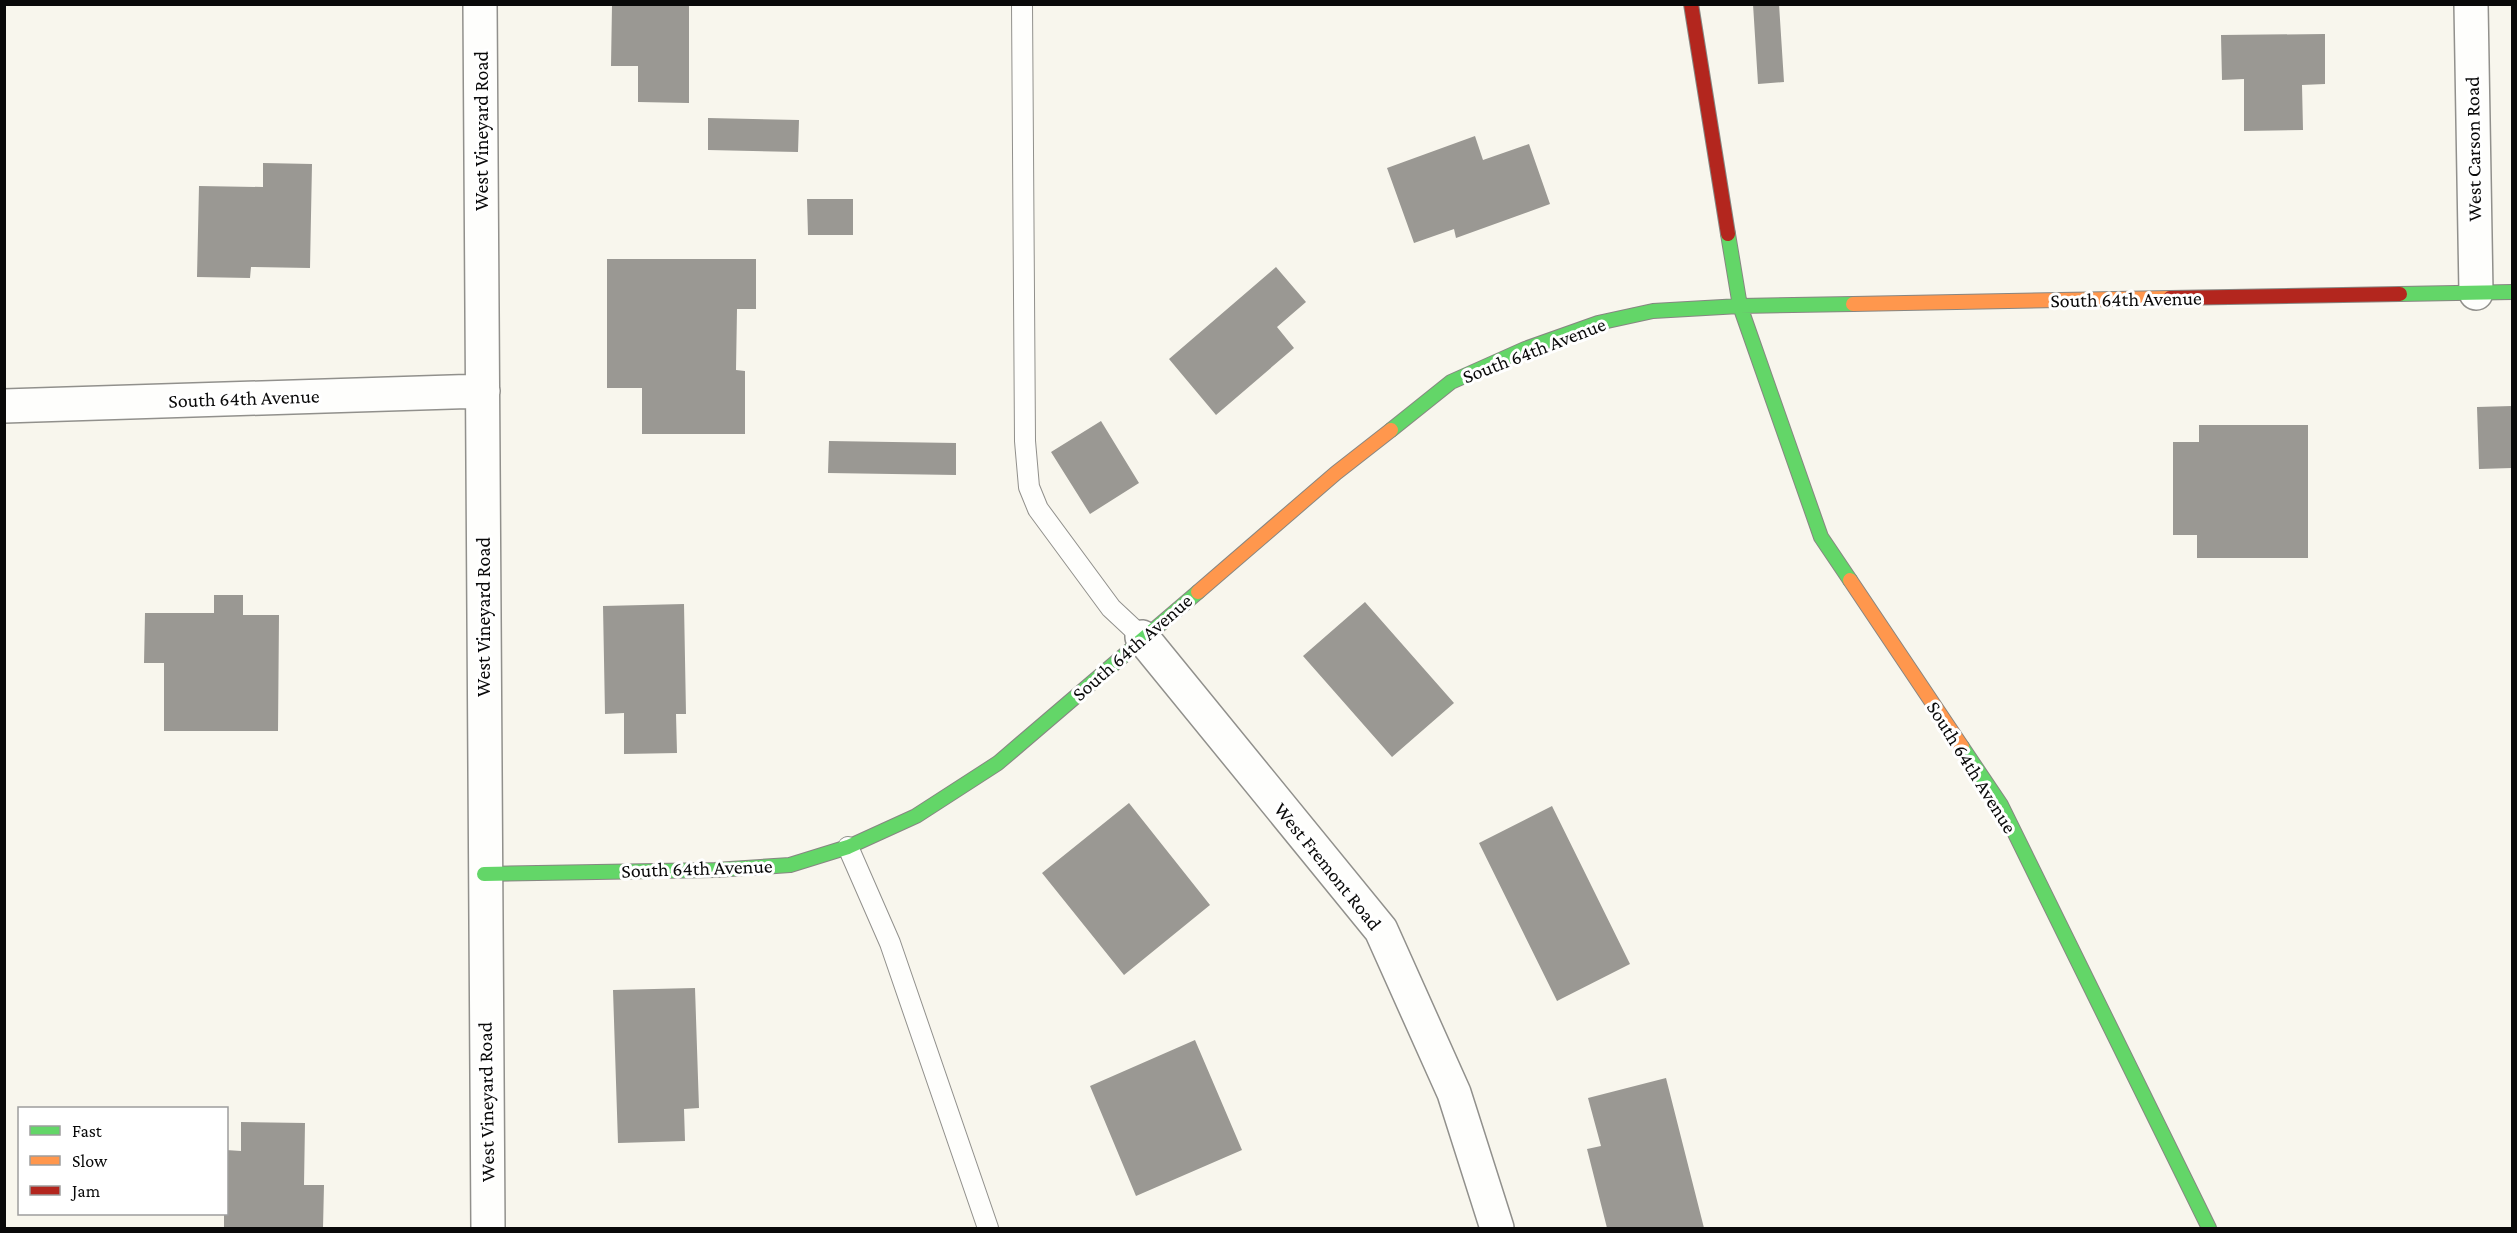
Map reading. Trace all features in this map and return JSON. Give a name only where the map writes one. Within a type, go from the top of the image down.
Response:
[{"type":"street","name":"West Vineyard Road","points":[[480,4],[488,1228]]},
{"type":"street","name":"South 64th Avenue","points":[[1691,4],[1740,306],[1821,537],[2001,805],[2209,1228]]},
{"type":"street","name":"West Carson Road","points":[[2471,4],[2476,293]]},
{"type":"street","name":"South 64th Avenue","points":[[484,874],[715,870],[790,865],[849,847],[916,816],[998,763],[1336,472],[1451,382],[1525,349],[1599,323],[1653,310],[1740,306],[2512,292]]},
{"type":"street","name":"South 64th Avenue","points":[[4,406],[483,391]]},
{"type":"street","name":"West Fremont Road","points":[[1142,637],[1381,930],[1454,1093],[1497,1228]]},
{"type":"lane","points":[[1022,4],[1025,441],[1029,487],[1038,510],[1105,599],[1142,637]]},
{"type":"lane","points":[[849,847],[891,943],[988,1228]]},
{"type":"building","points":[[1753,4],[1779,4],[1784,82],[1758,84]]},
{"type":"building","points":[[612,5],[689,5],[689,103],[638,102],[638,66],[611,66]]},
{"type":"building","points":[[2325,34],[2325,84],[2302,85],[2303,130],[2244,131],[2244,79],[2222,80],[2221,35]]},
{"type":"building","points":[[708,118],[799,120],[798,152],[708,150]]},
{"type":"building","points":[[1475,136],[1483,160],[1529,144],[1550,204],[1456,238],[1454,229],[1414,243],[1387,168]]},
{"type":"building","points":[[263,163],[312,164],[310,268],[251,267],[250,278],[197,277],[199,186],[263,187]]},
{"type":"building","points":[[807,199],[853,199],[853,235],[808,235]]},
{"type":"building","points":[[607,259],[756,259],[756,309],[737,309],[736,370],[745,371],[745,434],[642,434],[642,388],[607,388]]},
{"type":"building","points":[[1276,267],[1306,302],[1277,327],[1294,348],[1216,415],[1169,359]]},
{"type":"building","points":[[2512,406],[2512,468],[2479,469],[2477,407]]},
{"type":"building","points":[[1101,421],[1139,483],[1090,514],[1051,452]]},
{"type":"building","points":[[2199,425],[2308,425],[2308,558],[2197,558],[2197,535],[2173,535],[2173,442],[2199,442]]},
{"type":"building","points":[[829,441],[956,443],[956,475],[828,473]]},
{"type":"building","points":[[214,595],[243,595],[243,615],[279,615],[278,731],[164,731],[164,663],[144,663],[145,613],[214,613]]},
{"type":"building","points":[[1365,602],[1454,703],[1392,757],[1303,656]]},
{"type":"building","points":[[684,604],[686,714],[676,714],[677,753],[624,754],[624,713],[605,714],[603,606]]},
{"type":"building","points":[[1129,803],[1210,905],[1124,975],[1042,873]]},
{"type":"building","points":[[1552,806],[1630,964],[1557,1001],[1479,843]]},
{"type":"building","points":[[695,988],[699,1108],[684,1109],[685,1141],[618,1143],[613,990]]},
{"type":"building","points":[[1195,1040],[1242,1150],[1136,1196],[1090,1086]]},
{"type":"building","points":[[1666,1078],[1704,1228],[1607,1228],[1587,1149],[1601,1146],[1588,1098]]},
{"type":"building","points":[[241,1122],[305,1123],[304,1185],[324,1185],[323,1228],[224,1228],[224,1215],[228,1215],[228,1150],[241,1151]]},
{"type":"traffic: fast","points":[[1728,234],[1740,306],[1821,537],[1850,580]]},
{"type":"traffic: fast","points":[[2400,294],[2512,292]]},
{"type":"traffic: fast","points":[[1391,430],[1451,382],[1525,349],[1598,323],[1653,311],[1740,306],[1853,304]]},
{"type":"traffic: fast","points":[[484,874],[715,870],[790,865],[848,847],[916,816],[998,763],[1198,592]]},
{"type":"traffic: fast","points":[[1962,747],[2001,805],[2209,1228]]},
{"type":"traffic: slow","points":[[1853,304],[2170,298]]},
{"type":"traffic: slow","points":[[1198,592],[1336,473],[1391,430]]},
{"type":"traffic: slow","points":[[1850,580],[1962,747]]},
{"type":"traffic: jam","points":[[1691,4],[1728,234]]},
{"type":"traffic: jam","points":[[2170,298],[2400,294]]}]
